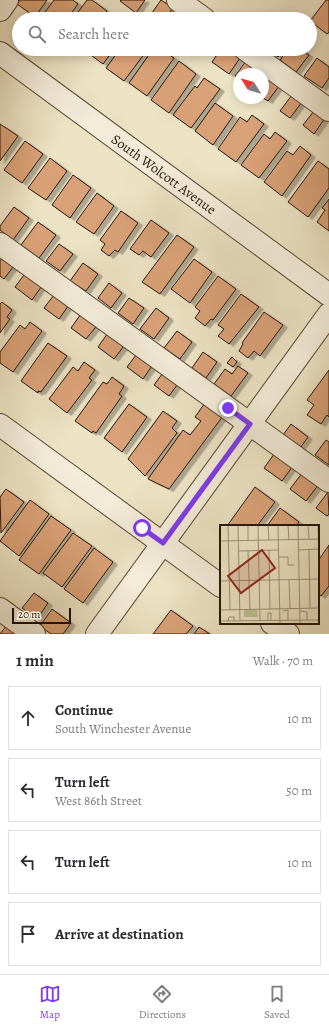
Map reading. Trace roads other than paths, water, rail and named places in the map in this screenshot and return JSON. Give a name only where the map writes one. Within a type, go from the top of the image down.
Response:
[{"type":"street","points":[[0,10],[7,0]]},
{"type":"street","points":[[178,0],[194,12]]},
{"type":"street","name":"South Wolcott Avenue","points":[[0,53],[329,295]]},
{"type":"street","points":[[255,56],[329,110]]},
{"type":"street","points":[[0,244],[329,481]]},
{"type":"street","points":[[97,634],[329,314]]},
{"type":"street","points":[[0,425],[220,585]]},
{"type":"street","points":[[0,609],[34,634]]},
{"type":"street","points":[[273,624],[288,634]]}]
